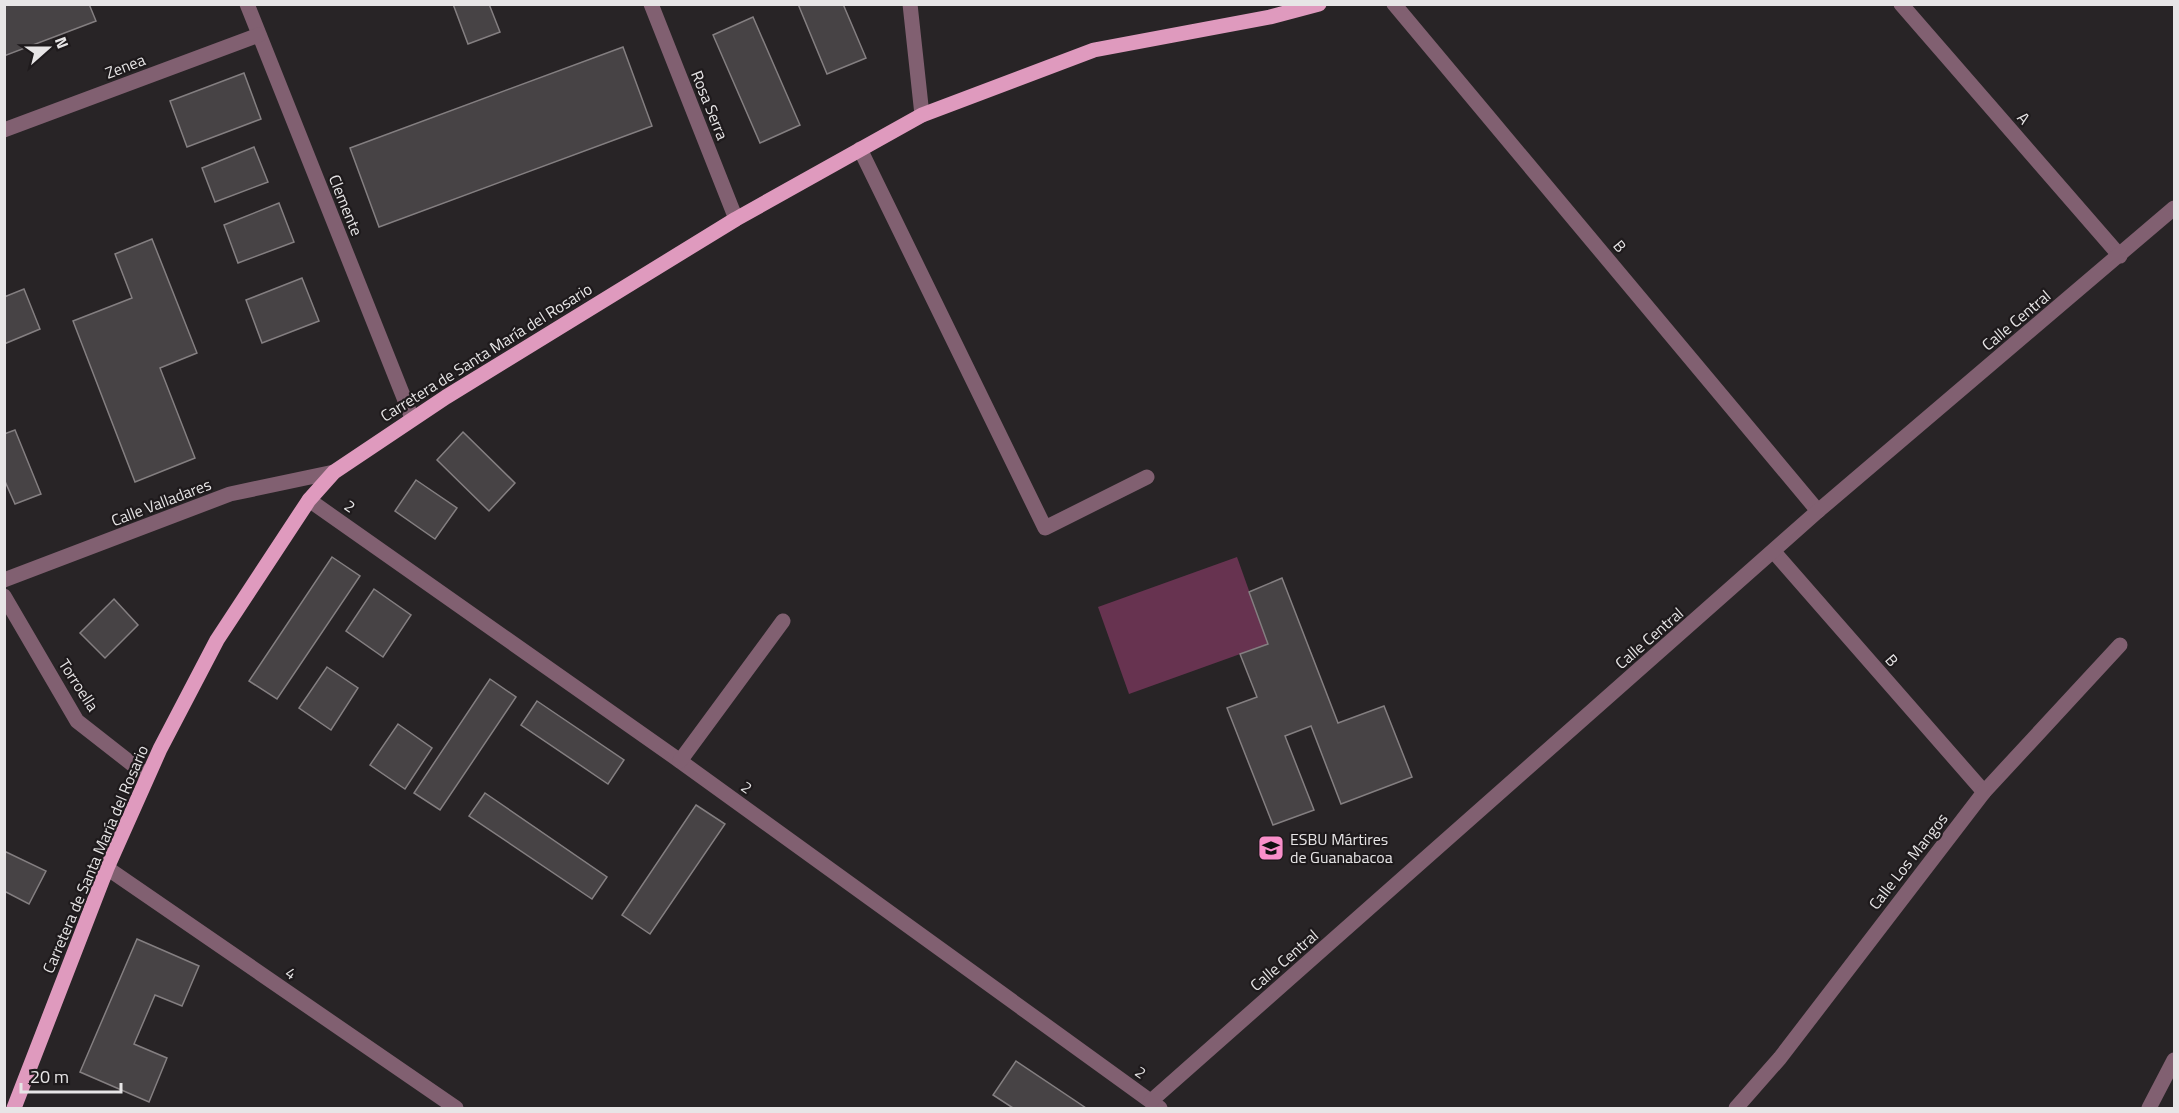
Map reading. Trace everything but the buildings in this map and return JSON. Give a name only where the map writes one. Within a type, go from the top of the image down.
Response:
[{"type":"main road","name":"Carretera de Santa María del Rosario","points":[[15,1108],[107,868],[147,775],[218,640],[309,500],[334,472],[412,418],[736,219],[922,115],[1094,50],[1270,17],[1319,4]]},
{"type":"street","name":"Rosa Serra","points":[[651,4],[736,219]]},
{"type":"street","points":[[910,4],[922,115]]},
{"type":"street","name":"B","points":[[1394,4],[1818,511]]},
{"type":"street","name":"A","points":[[1901,4],[2120,256]]},
{"type":"street","name":"Clemente","points":[[248,5],[412,418]]},
{"type":"street","name":"Zenea","points":[[4,130],[259,34]]},
{"type":"street","points":[[860,149],[1046,528],[1147,477]]},
{"type":"street","name":"Calle Central","points":[[1156,1105],[1818,511],[2175,208]]},
{"type":"street","name":"Calle Valladares","points":[[4,580],[230,495],[334,472]]},
{"type":"street","name":"2","points":[[309,500],[680,761],[1156,1105]]},
{"type":"street","name":"B","points":[[1774,552],[1984,792]]},
{"type":"street","name":"Torroella","points":[[4,596],[77,721],[147,775]]},
{"type":"street","points":[[680,761],[783,621]]},
{"type":"street","name":"Calle Los Mangos","points":[[1736,1108],[1780,1058],[1984,792],[2120,645]]},
{"type":"street","name":"4","points":[[107,868],[456,1108]]},
{"type":"street","points":[[2149,1108],[2175,1060]]},
{"type":"shaded area","points":[[1237,557],[1268,644],[1129,694],[1098,607]]},
{"type":"place","name":"ESBU Mártires de Guanabacoa","points":[[1271,848]]}]
